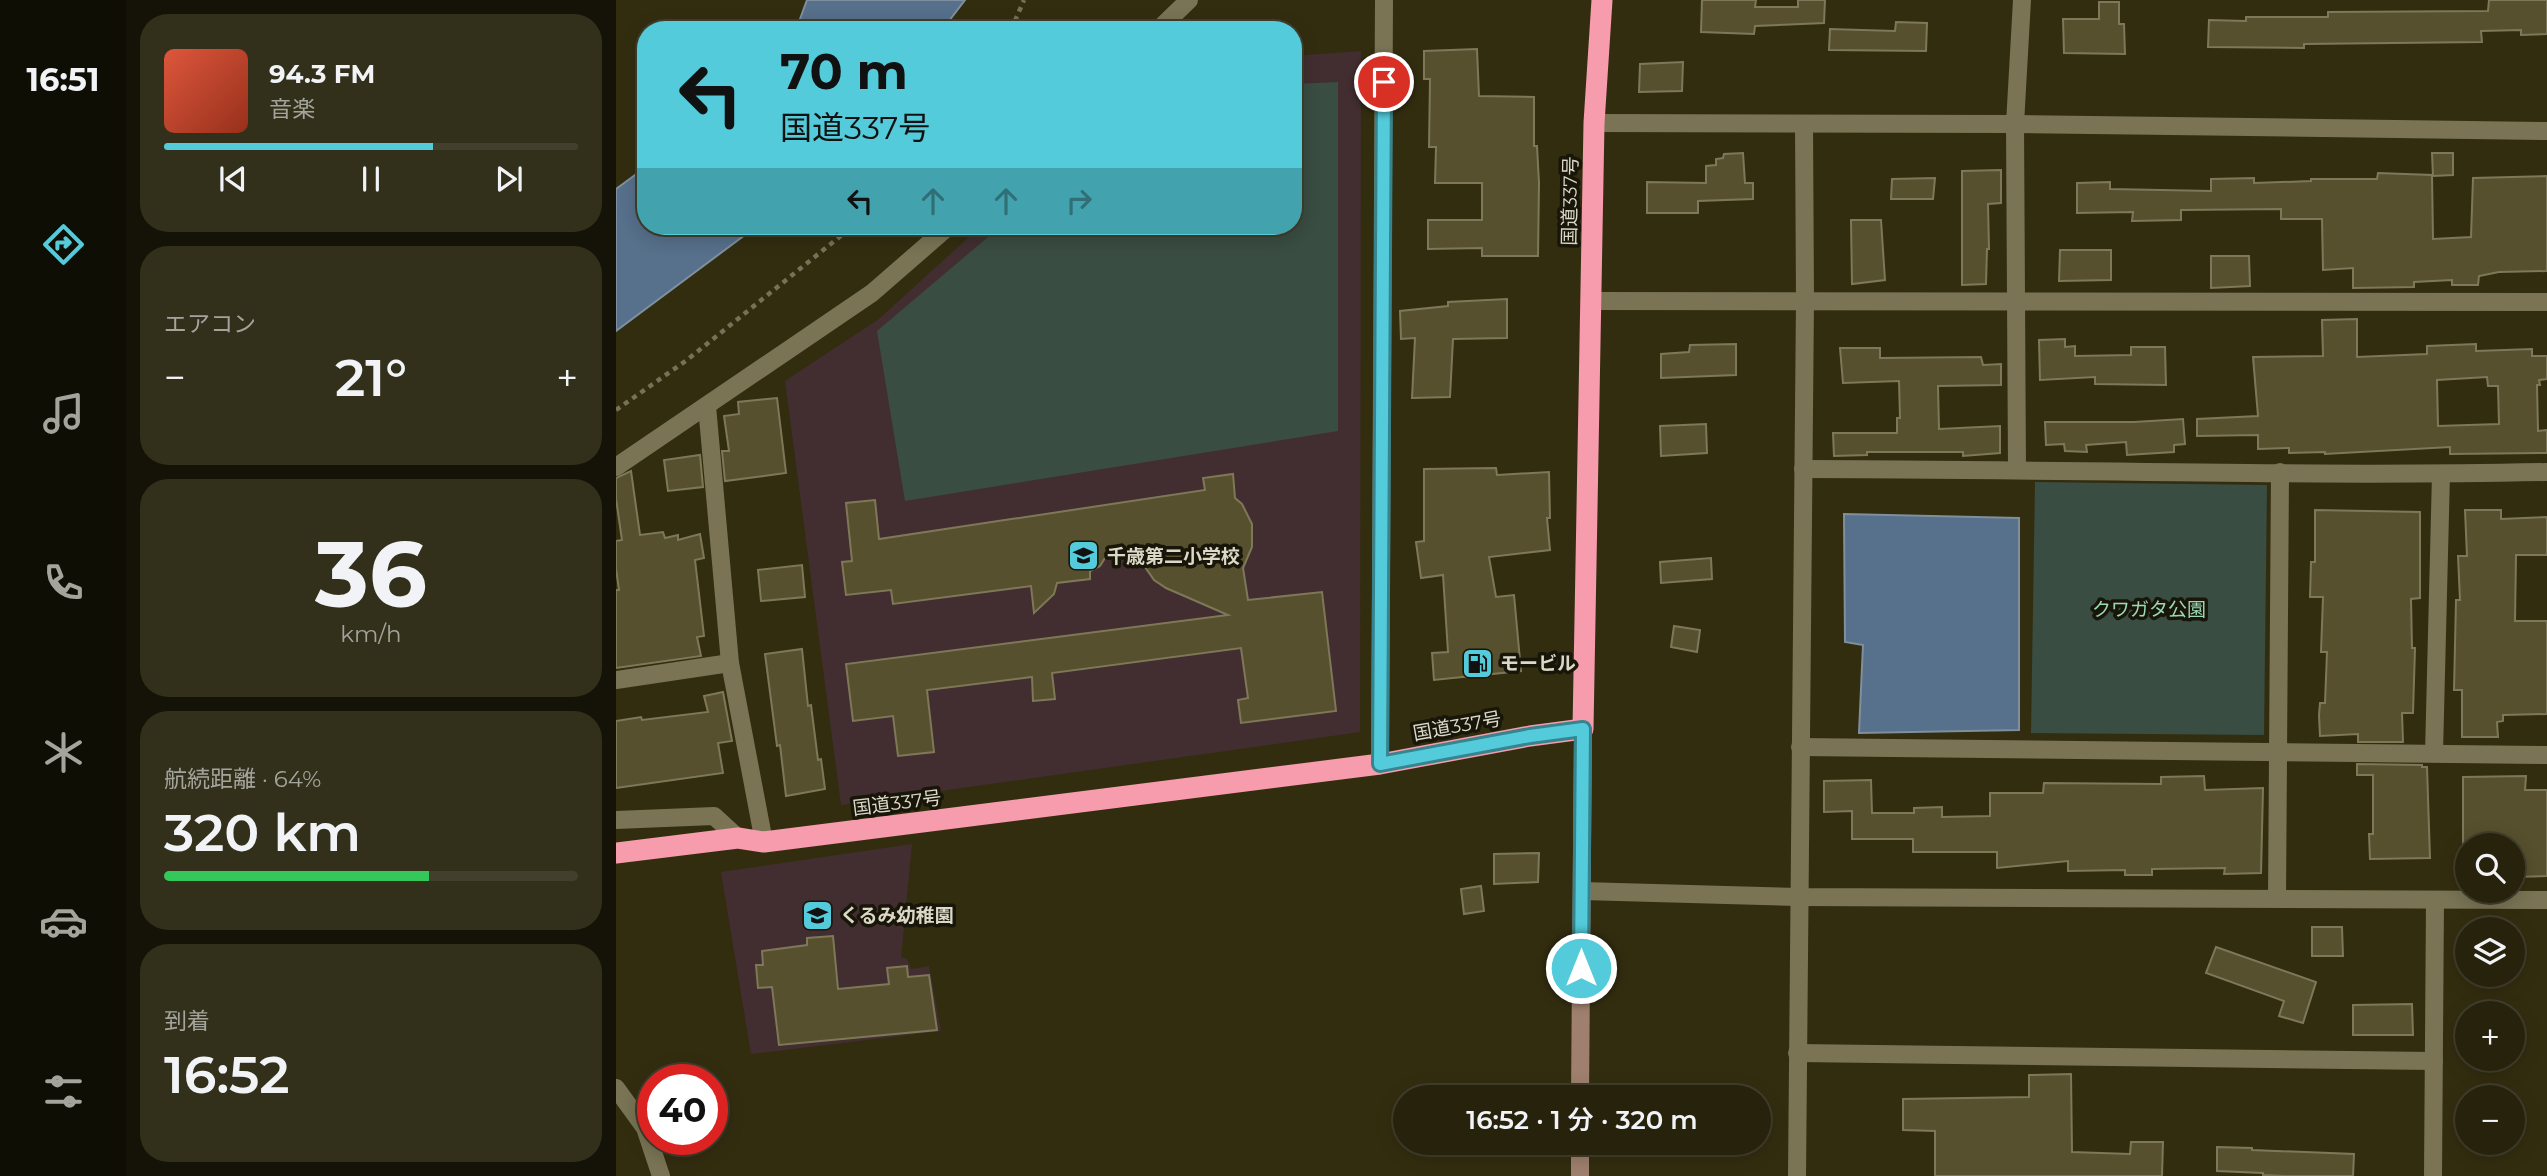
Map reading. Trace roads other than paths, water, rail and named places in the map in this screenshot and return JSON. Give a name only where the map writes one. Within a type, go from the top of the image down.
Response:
[{"type":"highway","name":"国道337号","points":[[616,853],[738,838],[764,842],[1380,764],[1530,736],[1583,729],[1594,123],[1602,0]]},
{"type":"street","points":[[1167,21],[1189,0]]},
{"type":"street","points":[[1380,764],[1384,0]]},
{"type":"street","points":[[2017,469],[2015,124],[2022,0]]},
{"type":"street","points":[[1594,123],[2015,124],[2547,131]]},
{"type":"street","points":[[1797,1176],[1805,300],[1804,124]]},
{"type":"street","points":[[616,467],[872,293],[939,235]]},
{"type":"street","points":[[1591,301],[2016,299],[2547,302]]},
{"type":"street","points":[[707,406],[730,663],[764,842]]},
{"type":"street","points":[[1803,469],[2441,474],[2547,472]]},
{"type":"street","points":[[2277,900],[2280,472]]},
{"type":"street","points":[[2434,753],[2441,474]]},
{"type":"street","points":[[616,680],[730,663]]},
{"type":"street","points":[[1580,1085],[1583,729]]},
{"type":"street","points":[[1800,747],[2547,755]]},
{"type":"street","points":[[616,820],[714,816],[738,838]]},
{"type":"street","points":[[1582,891],[1798,897],[2547,900]]},
{"type":"street","points":[[2432,1176],[2435,901]]},
{"type":"street","points":[[1797,1054],[2434,1061]]},
{"type":"street","points":[[616,1088],[645,1128],[661,1176]]},
{"type":"street","points":[[1580,1155],[1580,1176]]},
{"type":"water","points":[[807,0],[965,0],[949,21],[799,21]]},
{"type":"water","points":[[637,174],[637,235],[745,235],[616,331],[616,189]]},
{"type":"water","points":[[1844,514],[2019,518],[2019,730],[1859,733],[1863,645],[1845,642]]},
{"type":"place","name":"千歳第二小学校","points":[[1084,556]]},
{"type":"place","name":"モービル","points":[[1477,663]]},
{"type":"place","name":"くるみ幼稚園","points":[[817,915]]},
{"type":"park label","name":"クワガタ公園","points":[[2149,609]]}]
